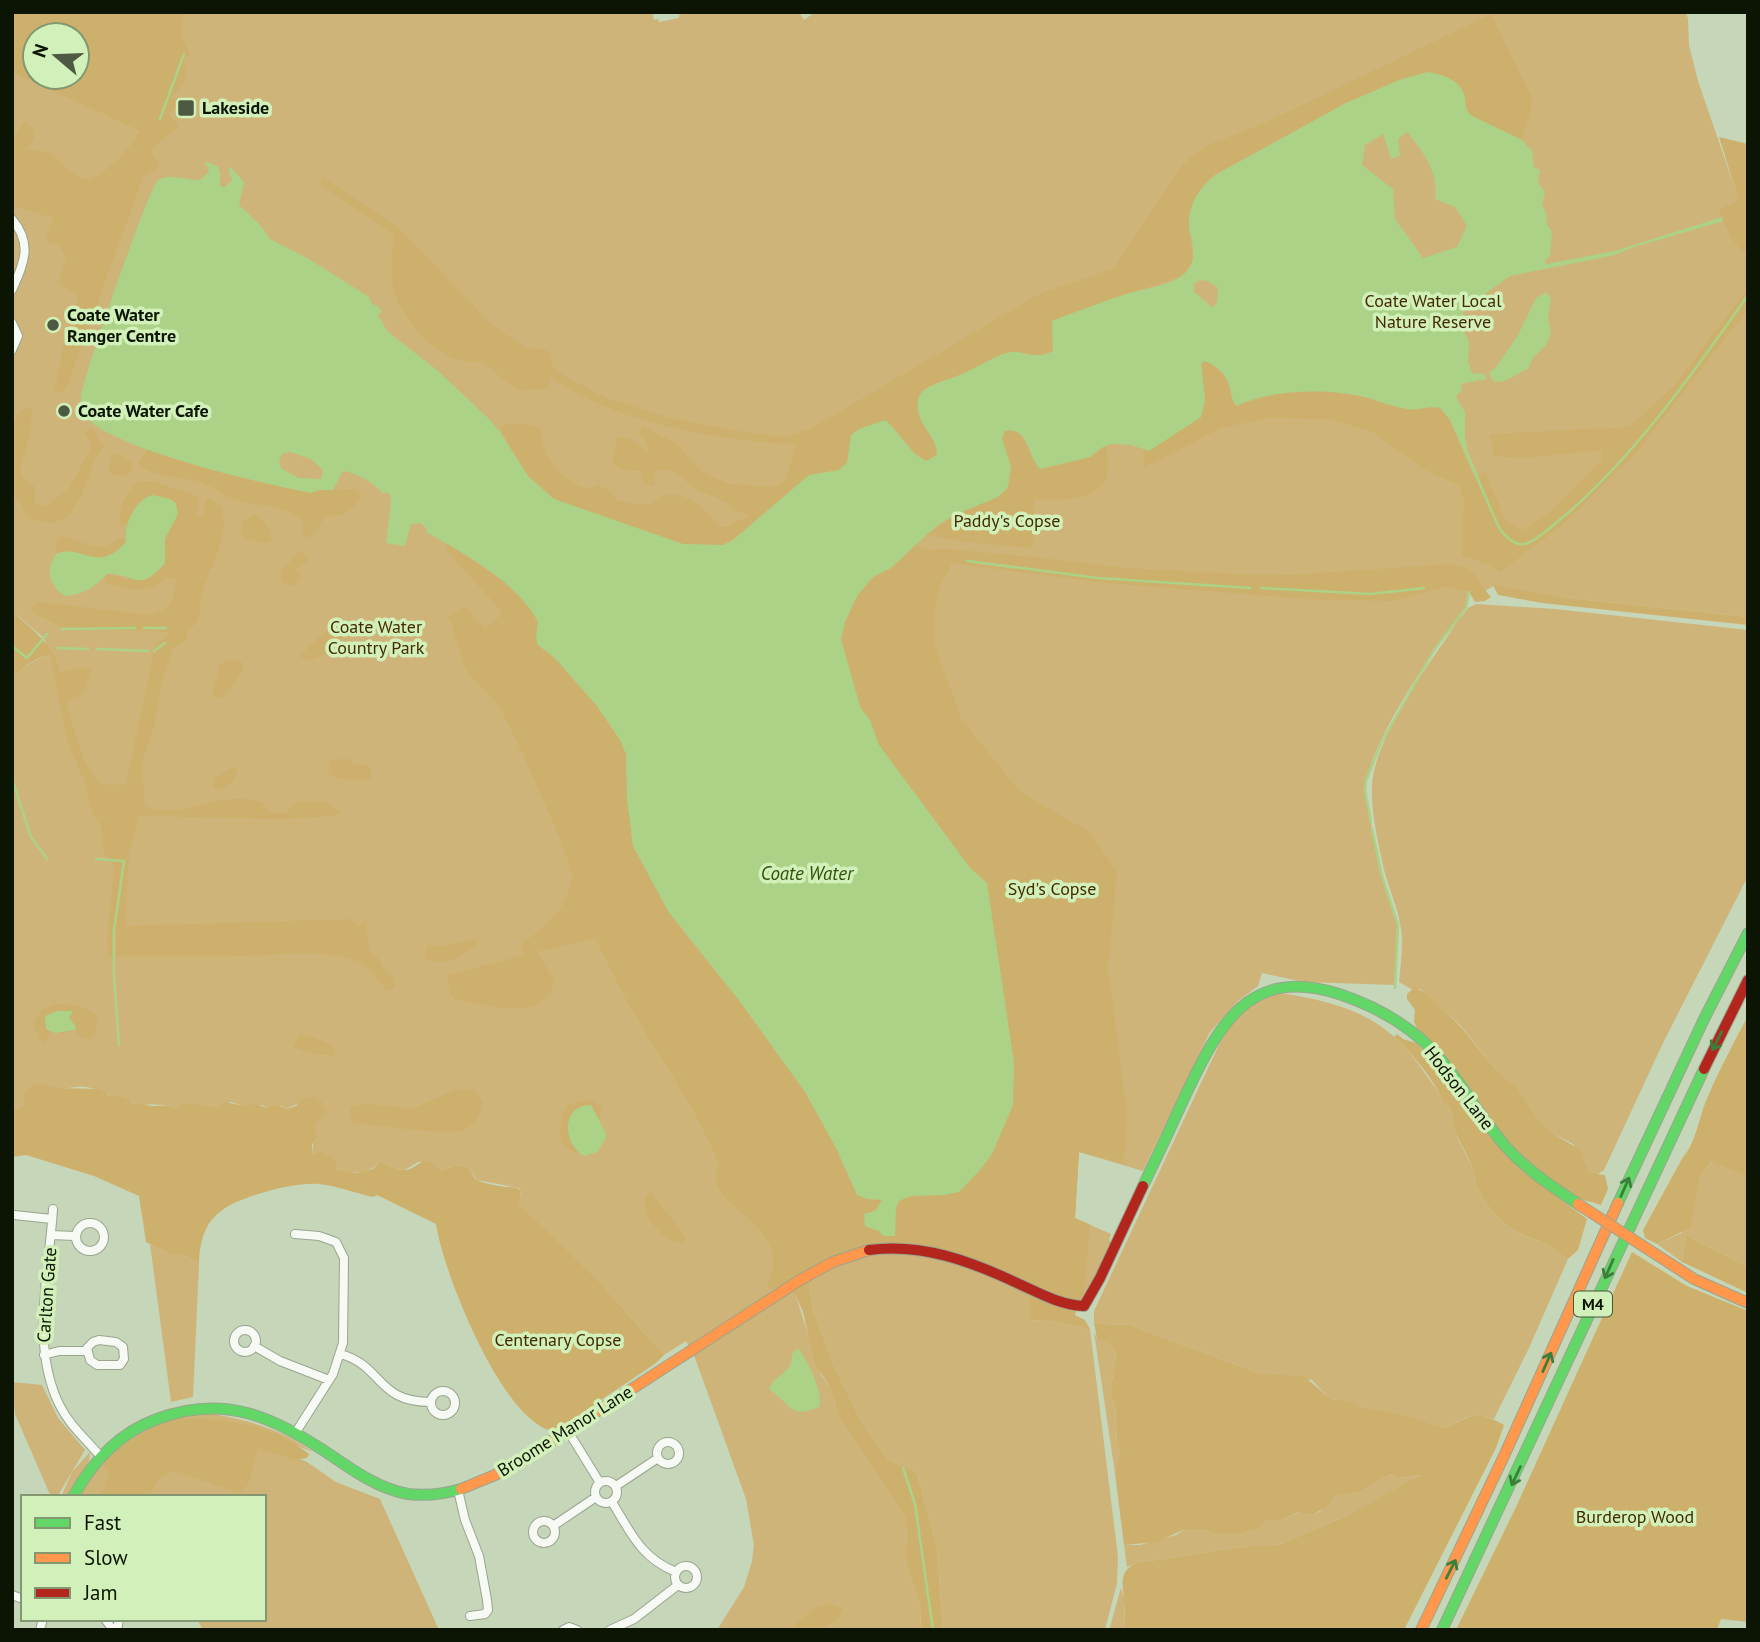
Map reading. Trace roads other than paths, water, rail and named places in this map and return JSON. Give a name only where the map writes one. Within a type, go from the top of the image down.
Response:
[{"type":"main road","name":"M4","points":[[1421,1630],[1480,1510],[1646,1142],[1748,933]]},
{"type":"main road","name":"M4","points":[[1442,1630],[1501,1509],[1663,1152],[1748,980]]},
{"type":"main road","name":"Hodson Lane","points":[[1067,1305],[1084,1306],[1093,1292],[1198,1068],[1222,1027],[1248,1001],[1279,988],[1308,988],[1341,994],[1395,1019],[1434,1052],[1517,1159],[1540,1178],[1694,1279],[1748,1303]]},
{"type":"main road","name":"Broome Manor Lane","points":[[74,1495],[100,1456],[121,1438],[144,1424],[177,1412],[197,1409],[229,1409],[253,1413],[296,1432],[356,1475],[383,1488],[419,1494],[458,1490],[491,1476],[568,1431],[722,1327],[812,1273],[836,1260],[876,1248],[907,1248],[942,1255],[1067,1305]]},
{"type":"street","points":[[12,219],[22,232],[25,243],[21,269],[12,290]]},
{"type":"street","points":[[12,323],[18,336],[12,350]]},
{"type":"street","name":"Carlton Gate","points":[[13,1214],[53,1214],[43,1337],[44,1355],[49,1378],[60,1406],[75,1429],[100,1456]]},
{"type":"street","points":[[295,1234],[332,1239],[343,1252],[345,1334],[341,1354],[296,1432]]},
{"type":"street","name":"Carlton Gate","points":[[51,1235],[75,1236]]},
{"type":"street","points":[[305,1245],[306,1235]]},
{"type":"street","name":"Carlton Gate","points":[[99,1340],[118,1343],[125,1352],[123,1361],[114,1366],[93,1363],[86,1350],[91,1343],[99,1340]]},
{"type":"street","points":[[254,1346],[280,1361],[328,1380]]},
{"type":"street","name":"Carlton Gate","points":[[44,1355],[86,1350]]},
{"type":"street","points":[[341,1354],[363,1363],[386,1389],[397,1396],[414,1402],[431,1402]]},
{"type":"street","points":[[568,1431],[600,1483]]},
{"type":"street","points":[[616,1486],[658,1458]]},
{"type":"street","points":[[612,1502],[601,1502],[595,1491],[600,1483],[607,1481],[616,1486]]},
{"type":"street","points":[[612,1502],[617,1495],[616,1486]]},
{"type":"street","points":[[458,1490],[465,1520],[479,1556],[488,1610],[485,1614],[470,1616]]},
{"type":"street","points":[[553,1526],[596,1497]]},
{"type":"street","points":[[612,1502],[647,1555],[676,1572]]},
{"type":"street","points":[[680,1567],[693,1568],[696,1574],[695,1583],[684,1588],[678,1585],[675,1579],[680,1567]]},
{"type":"street","points":[[610,1630],[634,1619],[678,1585]]},
{"type":"street","points":[[563,1630],[569,1627],[577,1630]]},
{"type":"water","name":"Coate Water","points":[[1428,72],[1451,79],[1463,92],[1470,115],[1522,140],[1532,151],[1534,167],[1540,170],[1538,183],[1545,192],[1542,204],[1547,215],[1546,223],[1552,232],[1550,256],[1545,260],[1546,264],[1615,251],[1722,217],[1723,221],[1615,255],[1510,276],[1481,297],[1470,298],[1463,310],[1465,333],[1469,343],[1468,362],[1472,373],[1485,374],[1486,379],[1461,384],[1462,391],[1457,394],[1457,399],[1465,412],[1468,452],[1498,523],[1496,524],[1450,420],[1440,408],[1407,409],[1365,397],[1316,391],[1266,396],[1236,406],[1225,376],[1204,361],[1201,364],[1205,400],[1201,417],[1149,451],[1131,445],[1111,444],[1090,457],[1040,469],[1024,438],[1019,433],[1005,431],[1002,439],[1011,466],[1005,491],[996,498],[954,515],[934,528],[891,568],[873,577],[857,596],[845,622],[841,639],[859,703],[870,720],[879,745],[971,869],[987,883],[1014,1063],[1013,1105],[992,1154],[959,1192],[910,1196],[899,1201],[896,1208],[895,1236],[883,1236],[879,1231],[865,1226],[864,1214],[875,1211],[882,1200],[857,1195],[836,1148],[805,1092],[738,999],[668,911],[633,846],[627,799],[626,754],[620,740],[597,706],[555,658],[538,645],[538,622],[517,594],[489,570],[426,532],[427,529],[421,523],[411,524],[405,546],[386,543],[391,501],[389,493],[384,494],[360,476],[343,471],[333,490],[311,493],[260,482],[191,464],[126,441],[101,429],[85,416],[81,409],[81,396],[104,320],[130,246],[158,180],[173,177],[200,180],[208,173],[209,167],[204,165],[207,162],[218,167],[220,185],[224,188],[232,180],[230,166],[244,182],[239,205],[261,226],[270,239],[309,259],[369,297],[372,304],[378,306],[381,311],[378,316],[388,332],[437,370],[488,418],[528,476],[554,499],[683,544],[723,545],[733,540],[809,475],[839,470],[847,463],[851,435],[861,428],[886,420],[915,454],[926,461],[937,455],[933,441],[919,416],[919,397],[925,389],[1006,353],[1040,355],[1053,351],[1054,320],[1181,276],[1190,267],[1193,256],[1190,211],[1199,191],[1209,180],[1346,103],[1399,80]],"holes":[[[1407,132],[1432,171],[1435,199],[1455,207],[1467,226],[1457,247],[1423,258],[1395,219],[1393,189],[1362,165],[1365,145],[1383,134],[1391,159],[1400,155],[1398,139]],[[1200,280],[1208,281],[1218,288],[1217,302],[1213,308],[1194,292],[1194,284]],[[290,452],[311,459],[323,470],[321,479],[299,478],[282,469],[279,462],[282,454]]]},
{"type":"water","points":[[1546,292],[1551,299],[1548,318],[1551,333],[1546,345],[1533,358],[1528,369],[1507,380],[1493,381],[1489,373],[1518,335],[1536,298]]},
{"type":"water","points":[[152,495],[176,503],[178,514],[165,539],[165,563],[156,572],[143,580],[107,574],[83,592],[72,595],[65,596],[55,587],[50,572],[56,554],[74,552],[98,557],[116,552],[126,542],[126,529],[132,514],[140,502]]},
{"type":"water","points":[[57,1011],[73,1011],[69,1018],[76,1027],[75,1030],[55,1033],[46,1029],[45,1016]]},
{"type":"water","points":[[591,1105],[606,1138],[597,1152],[584,1156],[572,1143],[568,1126],[574,1111]]},
{"type":"water","points":[[798,1348],[814,1376],[820,1401],[819,1407],[801,1412],[795,1411],[769,1389],[790,1366],[792,1354]]},
{"type":"waterway","points":[[160,119],[184,54]]},
{"type":"waterway","points":[[1497,523],[1508,538],[1525,544],[1541,535],[1583,500],[1659,416],[1748,295]]},
{"type":"waterway","points":[[967,561],[1098,578],[1250,588]]},
{"type":"waterway","points":[[1261,588],[1371,594],[1424,588]]},
{"type":"waterway","points":[[1371,822],[1366,781],[1381,743],[1434,650],[1466,608],[1469,592]]},
{"type":"waterway","points":[[62,629],[135,628]]},
{"type":"waterway","points":[[144,628],[166,628]]},
{"type":"waterway","points":[[12,646],[27,658],[47,634]]},
{"type":"waterway","points":[[154,651],[165,643]]},
{"type":"waterway","points":[[58,648],[88,649]]},
{"type":"waterway","points":[[97,649],[148,651]]},
{"type":"waterway","points":[[12,779],[31,837],[47,859]]},
{"type":"waterway","points":[[1372,829],[1382,876],[1398,925],[1395,988]]},
{"type":"waterway","points":[[96,859],[124,861],[114,931],[119,1045]]},
{"type":"waterway","points":[[903,1468],[915,1504],[933,1630]]},
{"type":"place","name":"Lakeside","points":[[186,108]]},
{"type":"place","name":"Coate Water Ranger Centre","points":[[53,325]]},
{"type":"place","name":"Coate Water Cafe","points":[[64,411]]},
{"type":"park label","name":"Coate Water Local Nature Reserve","points":[[1433,311]]},
{"type":"park label","name":"Paddy's Copse","points":[[1007,521]]},
{"type":"park label","name":"Coate Water Country Park","points":[[376,637]]},
{"type":"park label","name":"Syd's Copse","points":[[1052,889]]},
{"type":"park label","name":"Centenary Copse","points":[[558,1340]]},
{"type":"park label","name":"Burderop Wood","points":[[1635,1517]]}]
